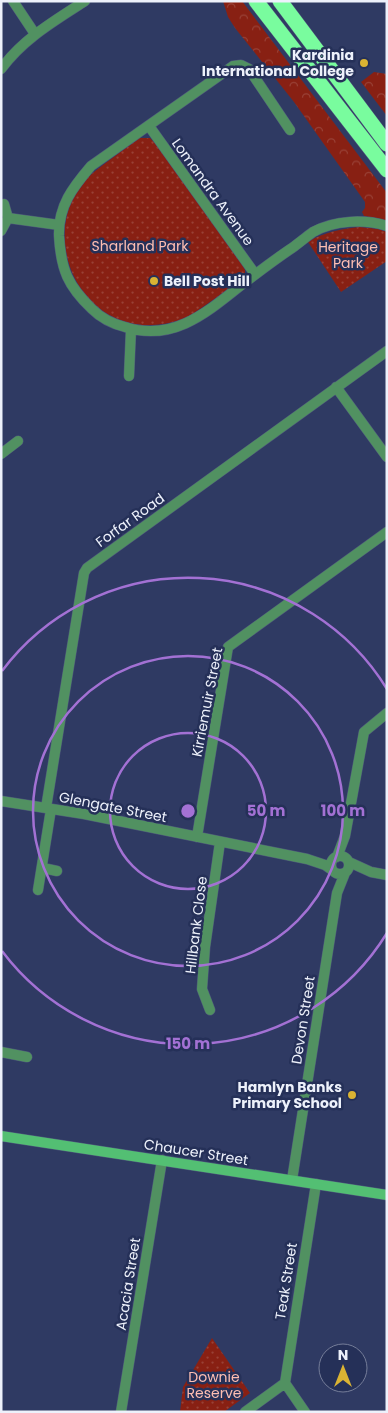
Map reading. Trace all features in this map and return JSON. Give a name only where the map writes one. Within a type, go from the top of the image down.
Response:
[{"type":"highway","points":[[256,1],[387,170]]},
{"type":"highway","points":[[280,1],[387,144]]},
{"type":"street","points":[[13,1],[35,34]]},
{"type":"street","points":[[1,70],[11,56],[35,34],[85,1]]},
{"type":"street","points":[[290,130],[249,69],[241,65],[233,66],[91,166],[74,186],[64,206],[59,225],[60,251],[66,275],[79,297],[98,316],[117,325],[138,331],[167,330],[191,321],[210,310],[255,274],[314,232],[337,224],[359,222],[387,226]]},
{"type":"street","name":"Lomandra Avenue","points":[[148,126],[255,274]]},
{"type":"street","points":[[1,231],[8,218],[4,204]]},
{"type":"street","points":[[8,218],[59,225]]},
{"type":"street","points":[[129,376],[132,329]]},
{"type":"street","name":"Forfar Road","points":[[38,890],[43,868],[49,809],[84,572],[387,351]]},
{"type":"street","points":[[336,387],[387,457]]},
{"type":"street","points":[[1,454],[18,441]]},
{"type":"street","name":"Kirriemuir Street","points":[[197,837],[228,647],[387,532]]},
{"type":"street","name":"Devon Street","points":[[292,1180],[345,836],[364,732],[387,714]]},
{"type":"street","name":"Glengate Street","points":[[1,801],[197,837],[307,859],[325,865],[341,866],[387,875]]},
{"type":"street","name":"Hillbank Close","points":[[210,1010],[202,989],[205,947],[220,842]]},
{"type":"street","points":[[43,868],[57,871]]},
{"type":"street","points":[[1,1052],[27,1057]]},
{"type":"street","name":"Chaucer Street","points":[[1,1136],[387,1195]]},
{"type":"street","name":"Acacia Street","points":[[121,1412],[162,1160]]},
{"type":"street","name":"Teak Street","points":[[285,1383],[316,1184]]},
{"type":"street","points":[[245,1412],[285,1383],[305,1412]]},
{"type":"green space","points":[[223,1],[242,1],[387,193],[387,221],[364,216],[362,212],[365,208],[365,202],[294,102],[235,28],[228,17]]},
{"type":"green space","points":[[374,72],[387,74],[387,116],[361,82]]},
{"type":"green space","name":"Sharland Park","points":[[139,138],[150,138],[156,144],[240,260],[245,270],[245,278],[238,284],[190,316],[158,325],[142,325],[119,320],[100,309],[85,294],[73,275],[66,254],[65,232],[68,210],[78,189],[98,169]]},
{"type":"green space","name":"Heritage Park","points":[[360,227],[387,232],[387,261],[341,292],[308,242],[333,232]]},
{"type":"green space","name":"Downie Reserve","points":[[212,1338],[250,1393],[224,1412],[180,1412],[183,1387]]},
{"type":"place","name":"Kardinia International College","points":[[364,63]]},
{"type":"place","name":"Bell Post Hill","points":[[154,281]]},
{"type":"place","name":"Hamlyn Banks Primary School","points":[[352,1095]]}]
